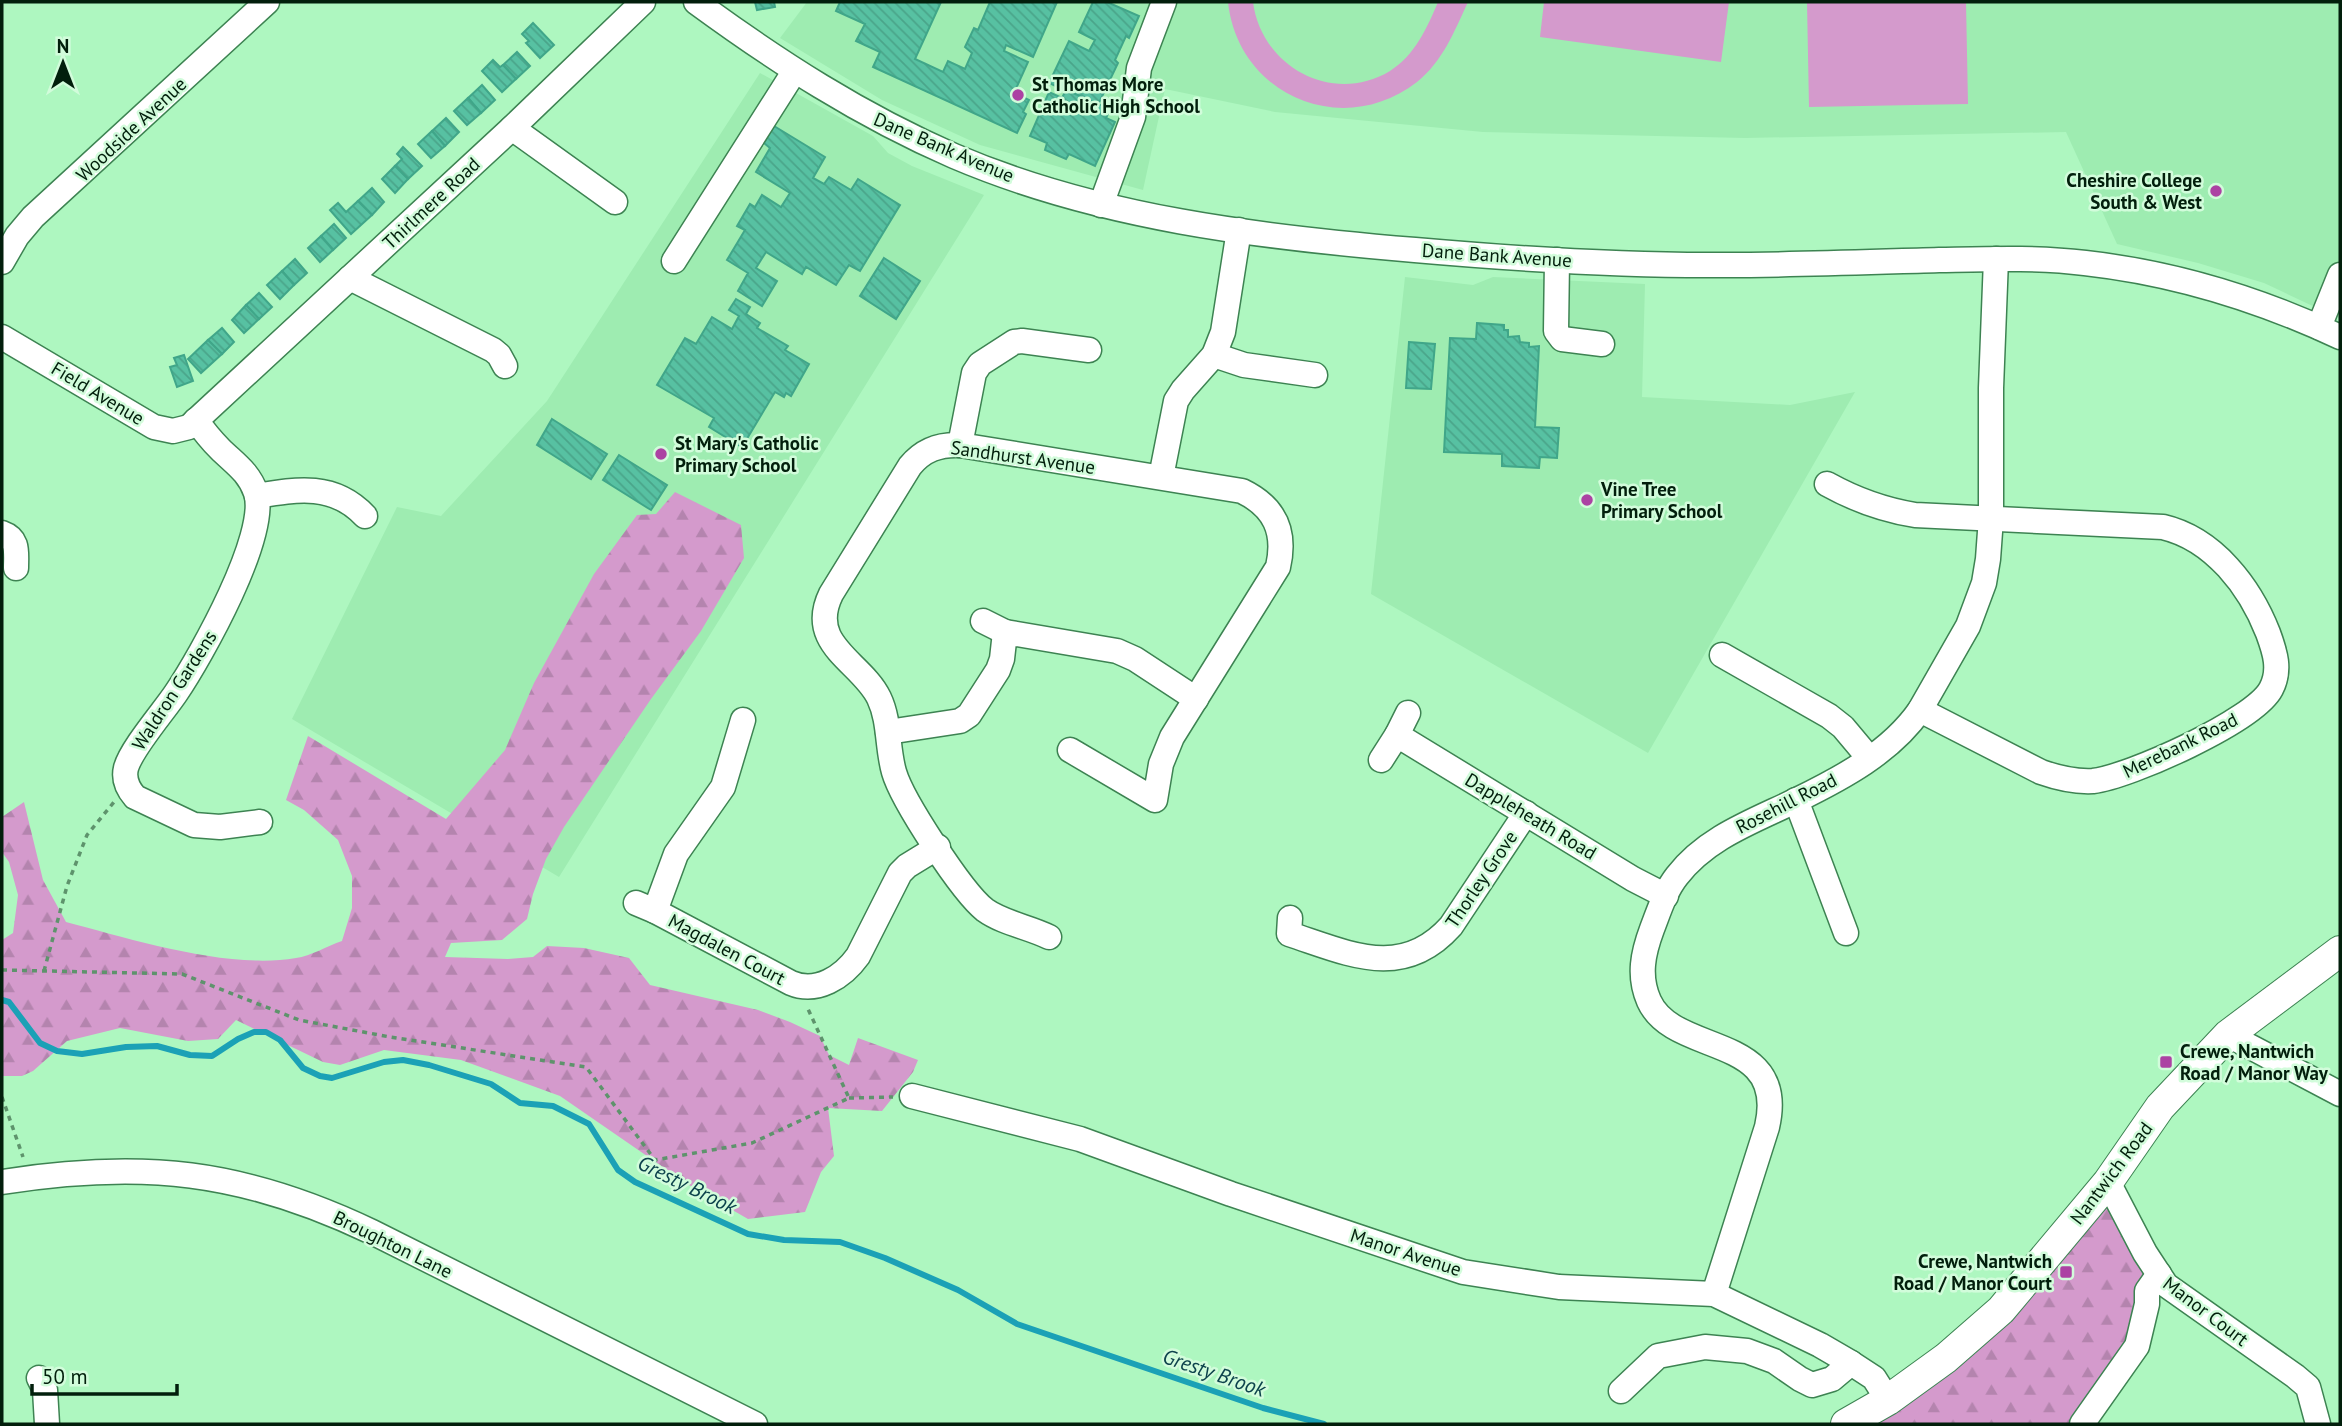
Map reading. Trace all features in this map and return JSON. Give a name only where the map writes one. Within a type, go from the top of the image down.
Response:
[{"type":"main road","name":"Nantwich Road","points":[[1846,1424],[1888,1400],[1945,1358],[2001,1310],[2108,1182],[2160,1107],[2228,1035],[2340,951]]},
{"type":"street","name":"Woodside Avenue","points":[[2,262],[17,236],[33,218],[267,2]]},
{"type":"street","name":"Thirlmere Road","points":[[196,420],[512,128],[643,2]]},
{"type":"street","name":"Dane Bank Avenue","points":[[696,2],[794,72],[863,113],[957,157],[1101,205],[1239,230],[1372,246],[1558,260],[1720,265],[1996,259],[2082,262],[2144,271],[2223,291],[2330,332]]},
{"type":"street","points":[[1101,205],[1133,117],[1139,68],[1164,2]]},
{"type":"street","points":[[674,261],[794,72]]},
{"type":"street","points":[[512,128],[615,202]]},
{"type":"street","points":[[1161,477],[1177,401],[1214,355],[1223,332],[1239,230]]},
{"type":"street","name":"Rosehill Road","points":[[1714,1294],[1768,1127],[1771,1106],[1766,1085],[1755,1067],[1747,1060],[1668,1023],[1652,1008],[1642,978],[1643,955],[1676,877],[1715,841],[1763,814],[1796,800],[1869,758],[1900,734],[1920,710],[1963,636],[1977,603],[1988,559],[1996,259]]},
{"type":"street","points":[[1558,260],[1556,331],[1562,339],[1602,344]]},
{"type":"street","points":[[2330,332],[2340,275]]},
{"type":"street","points":[[350,278],[493,350],[505,366]]},
{"type":"street","name":"Field Avenue","points":[[2,337],[154,427],[173,431],[189,426],[196,420]]},
{"type":"street","points":[[960,445],[970,388],[974,373],[981,364],[1014,342],[1022,341],[1089,351]]},
{"type":"street","points":[[1214,355],[1244,365],[1315,375]]},
{"type":"street","points":[[196,420],[221,451],[243,468],[257,496],[284,491],[320,491],[344,498],[365,516]]},
{"type":"street","name":"Sandhurst Avenue","points":[[1049,937],[1032,928],[996,916],[971,896],[903,795],[890,757],[883,707],[874,690],[840,654],[830,637],[825,620],[827,603],[917,457],[937,447],[960,445],[1241,491],[1267,508],[1275,520],[1282,544],[1278,567],[1166,749],[1155,800],[1070,750]]},
{"type":"street","name":"Merebank Road","points":[[1827,483],[1847,495],[1898,512],[1933,517],[2163,527],[2175,530],[2212,552],[2250,595],[2259,611],[2277,665],[2272,688],[2258,705],[2226,725],[2138,769],[2094,780],[2062,779],[2041,772],[1920,710]]},
{"type":"street","name":"Waldron Gardens","points":[[129,790],[125,776],[130,758],[178,690],[213,632],[233,589],[257,517],[257,496]]},
{"type":"street","points":[[2,533],[11,536],[15,541],[16,568]]},
{"type":"street","points":[[888,732],[960,721],[969,715],[998,670],[1002,659],[994,627],[1117,651],[1135,659],[1196,699]]},
{"type":"street","points":[[1722,654],[1829,716],[1843,727],[1869,758]]},
{"type":"street","points":[[1381,760],[1408,713]]},
{"type":"street","name":"Magdalen Court","points":[[743,720],[723,787],[676,854],[645,907],[799,987],[819,985],[849,968],[858,956],[900,873],[938,848]]},
{"type":"street","name":"Dappleheath Road","points":[[1396,735],[1633,879],[1666,896]]},
{"type":"street","points":[[129,790],[135,797],[194,825],[229,826],[260,822]]},
{"type":"street","points":[[1796,800],[1847,918]]},
{"type":"street","name":"Thorley Grove","points":[[1287,934],[1360,957],[1375,959],[1408,956],[1422,950],[1451,926],[1526,813]]},
{"type":"street","points":[[2228,1035],[2340,1094]]},
{"type":"street","name":"Manor Avenue","points":[[912,1096],[1080,1139],[1231,1194],[1463,1272],[1559,1287],[1714,1294],[1851,1363],[1874,1378],[1888,1400]]},
{"type":"street","name":"Broughton Lane","points":[[2,1182],[110,1170],[184,1173],[249,1185],[278,1194],[340,1216],[372,1231],[755,1424]]},
{"type":"street","name":"Manor Court","points":[[2108,1182],[2145,1253],[2166,1285],[2308,1387],[2318,1424]]},
{"type":"street","points":[[2082,1424],[2137,1346],[2147,1304],[2147,1291],[2159,1274]]},
{"type":"street","points":[[1621,1391],[1658,1356],[1705,1347],[1747,1351],[1765,1357],[1812,1385],[1832,1379],[1851,1363]]},
{"type":"street","points":[[47,1424],[48,1385]]},
{"type":"path","points":[[44,971],[67,886],[87,835],[117,798],[129,790]]},
{"type":"path","points":[[2,970],[182,974],[299,1020],[390,1037],[586,1066],[655,1160],[752,1143],[849,1098],[912,1096]]},
{"type":"path","points":[[799,987],[849,1098]]},
{"type":"path","points":[[2,1097],[30,1177]]},
{"type":"shaded area","name":"Cheshire College South & West","points":[[807,2],[2340,2],[2340,258],[2317,308],[2264,283],[2198,263],[2117,244],[2066,132],[1745,138],[1483,132],[1275,112],[1165,89],[1143,190],[980,145],[882,100],[780,38]]},
{"type":"shaded area","name":"St Mary's Catholic Primary School","points":[[760,73],[873,136],[888,153],[912,166],[984,195],[559,877],[292,719],[397,507],[441,516],[547,401]]},
{"type":"shaded area","name":"Vine Tree Primary School","points":[[1405,277],[1473,285],[1493,277],[1645,284],[1642,397],[1790,405],[1855,392],[1648,753],[1371,594]]},
{"type":"green space","points":[[1228,2],[1253,2],[1259,25],[1270,45],[1285,61],[1303,74],[1323,81],[1345,84],[1368,81],[1399,65],[1419,40],[1438,2],[1468,2],[1447,45],[1434,65],[1417,82],[1388,99],[1357,107],[1327,107],[1298,99],[1272,83],[1251,62],[1236,35]]},
{"type":"green space","points":[[1544,2],[1729,2],[1721,62],[1540,37]]},
{"type":"green space","points":[[1807,2],[1966,2],[1968,104],[1809,107]]},
{"type":"green space","points":[[675,492],[741,525],[744,558],[701,631],[564,827],[546,859],[527,919],[502,940],[451,943],[445,957],[508,959],[533,957],[547,946],[584,948],[629,958],[650,985],[758,1010],[790,1022],[820,1036],[829,1055],[849,1065],[858,1038],[918,1060],[913,1072],[882,1111],[828,1108],[834,1156],[821,1172],[805,1212],[748,1219],[689,1185],[560,1096],[461,1060],[384,1050],[340,1065],[323,1062],[236,1020],[218,1039],[188,1041],[120,1028],[67,1041],[33,1071],[22,1076],[2,1076],[2,940],[13,933],[18,895],[9,862],[2,852],[2,817],[24,802],[43,880],[66,922],[180,951],[241,960],[296,958],[342,941],[352,908],[352,876],[338,840],[304,810],[286,800],[308,736],[446,819],[505,750],[534,683],[594,574],[637,515],[656,514]]},
{"type":"green space","points":[[2098,1197],[2166,1285],[2137,1346],[2090,1424],[1861,1424]]},
{"type":"building","points":[[755,2],[774,2],[775,7],[757,10]]},
{"type":"building","points":[[840,2],[941,2],[915,59],[943,72],[948,61],[965,69],[972,53],[965,47],[974,28],[978,30],[990,2],[1057,2],[1033,57],[1006,45],[1004,51],[1028,62],[1014,93],[1029,100],[1017,133],[873,67],[880,52],[856,41],[865,24],[836,11]]},
{"type":"building","points":[[1093,2],[1107,2],[1139,16],[1129,38],[1126,36],[1115,60],[1118,63],[1098,105],[1049,83],[1069,41],[1089,51],[1095,40],[1079,32]]},
{"type":"building","points":[[533,23],[554,45],[540,58],[526,43],[529,41],[522,34]]},
{"type":"building","points":[[517,52],[530,66],[516,79],[503,65]]},
{"type":"building","points":[[493,60],[500,67],[503,65],[516,79],[502,92],[482,71]]},
{"type":"building","points":[[482,85],[495,100],[481,113],[468,98]]},
{"type":"building","points":[[1066,90],[1110,109],[1106,118],[1115,122],[1095,166],[1069,154],[1066,159],[1045,150],[1047,143],[1030,136],[1049,92],[1062,98]]},
{"type":"building","points":[[468,98],[481,113],[467,125],[454,111]]},
{"type":"building","points":[[446,118],[459,132],[445,146],[432,131]]},
{"type":"building","points":[[774,126],[825,157],[813,178],[824,184],[829,177],[851,190],[858,179],[900,205],[860,271],[849,265],[836,285],[806,267],[802,274],[766,252],[756,268],[777,281],[762,306],[738,291],[748,273],[727,260],[745,230],[737,226],[750,204],[755,207],[762,195],[781,207],[790,193],[756,172],[770,148],[764,143]]},
{"type":"building","points":[[432,131],[445,146],[431,158],[418,144]]},
{"type":"building","points":[[403,147],[422,166],[408,179],[395,166],[402,159],[397,154]]},
{"type":"building","points":[[395,166],[408,179],[395,193],[382,179]]},
{"type":"building","points":[[372,188],[384,202],[372,215],[358,201]]},
{"type":"building","points":[[358,201],[372,215],[351,234],[330,210],[338,203],[346,212]]},
{"type":"building","points":[[334,224],[346,238],[333,250],[321,236]]},
{"type":"building","points":[[321,236],[333,250],[320,262],[308,248]]},
{"type":"building","points":[[884,258],[920,281],[896,319],[860,296]]},
{"type":"building","points":[[295,259],[307,273],[294,285],[282,271]]},
{"type":"building","points":[[282,271],[294,285],[280,299],[267,285]]},
{"type":"building","points":[[259,293],[272,307],[259,319],[246,305]]},
{"type":"building","points":[[736,299],[750,307],[746,314],[760,323],[757,328],[788,346],[785,350],[809,364],[791,396],[786,393],[784,397],[775,392],[742,447],[709,427],[714,418],[657,385],[685,338],[696,344],[712,317],[732,329],[739,316],[729,310]]},
{"type":"building","points":[[246,305],[259,319],[244,333],[232,320]]},
{"type":"building","points":[[1477,323],[1504,325],[1504,330],[1508,330],[1508,337],[1519,336],[1520,342],[1529,343],[1529,347],[1539,346],[1535,427],[1559,428],[1557,458],[1540,457],[1539,468],[1502,466],[1502,454],[1444,452],[1450,338],[1476,339]]},
{"type":"building","points":[[222,328],[234,342],[222,354],[208,340]]},
{"type":"building","points":[[208,340],[222,354],[201,373],[188,359]]},
{"type":"building","points":[[1409,342],[1435,344],[1431,389],[1406,388]]},
{"type":"building","points":[[184,355],[193,381],[177,387],[170,367],[177,365],[174,358]]},
{"type":"building","points":[[552,419],[607,454],[591,479],[537,445]]},
{"type":"building","points":[[619,455],[667,485],[651,510],[603,480]]},
{"type":"waterway","name":"Gresty Brook","points":[[2,1000],[9,1002],[40,1043],[57,1051],[82,1054],[126,1047],[157,1046],[190,1055],[212,1056],[238,1039],[254,1032],[266,1032],[280,1040],[303,1068],[320,1076],[332,1078],[384,1062],[403,1060],[491,1084],[520,1103],[553,1106],[589,1124],[618,1170],[635,1182],[748,1234],[784,1240],[840,1242],[885,1258],[958,1290],[1017,1324],[1263,1408],[1324,1424]]},
{"type":"place","name":"St Thomas More Catholic High School","points":[[1018,95]]},
{"type":"place","name":"Cheshire College South & West","points":[[2216,191]]},
{"type":"place","name":"St Mary's Catholic Primary School","points":[[661,454]]},
{"type":"place","name":"Vine Tree Primary School","points":[[1587,500]]},
{"type":"place","name":"Crewe, Nantwich Road / Manor Way","points":[[2166,1062]]},
{"type":"place","name":"Crewe, Nantwich Road / Manor Court","points":[[2066,1272]]}]
